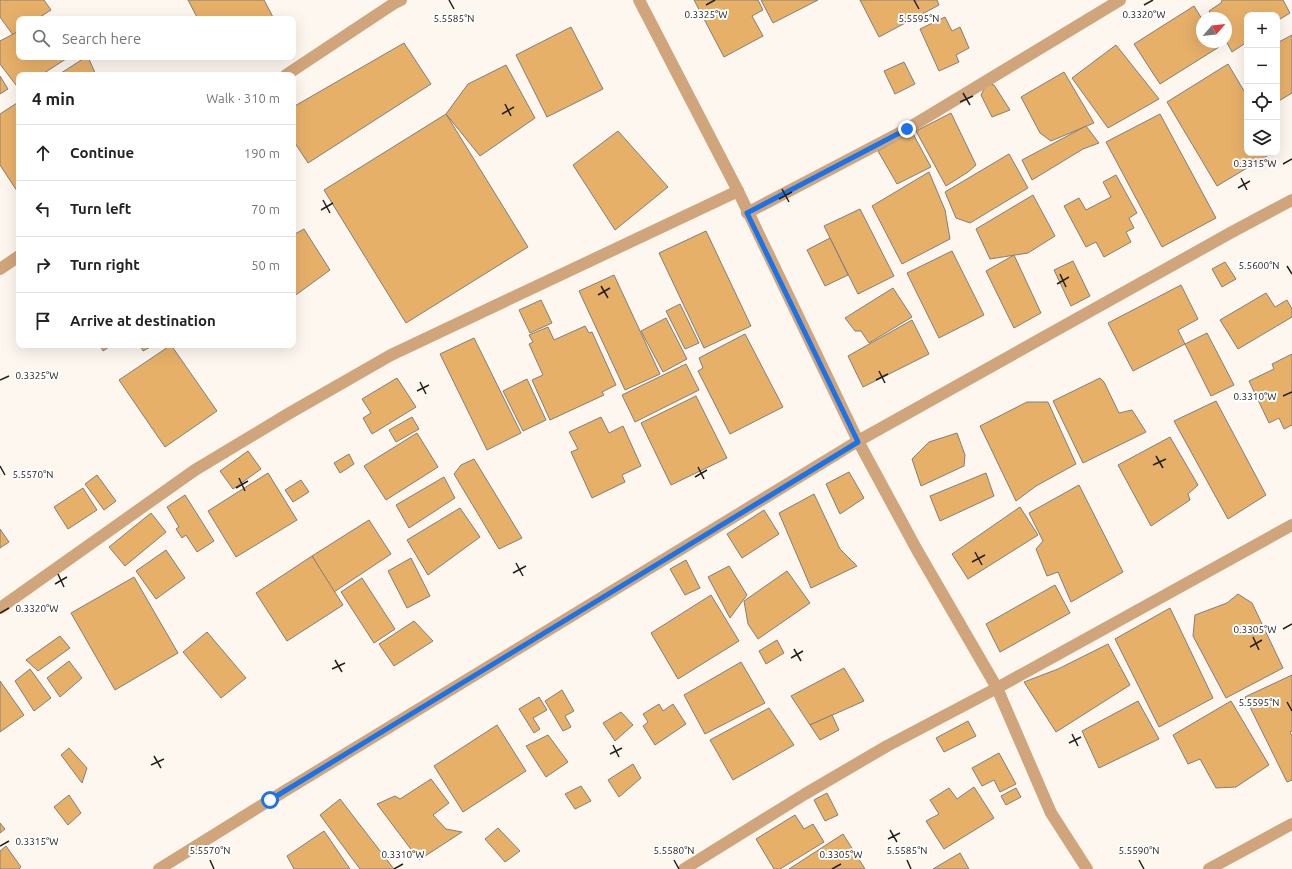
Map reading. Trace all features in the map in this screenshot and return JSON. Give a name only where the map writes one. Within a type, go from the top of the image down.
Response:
[{"type":"street","points":[[291,72],[401,0]]},
{"type":"street","points":[[639,0],[738,191],[747,213],[858,442],[917,550],[997,688],[1051,813],[1086,869]]},
{"type":"street","points":[[747,213],[907,129],[1120,0]]},
{"type":"street","points":[[0,608],[195,470],[288,414],[392,355],[738,191]]},
{"type":"street","points":[[159,869],[858,442],[1232,232],[1292,200]]},
{"type":"street","points":[[0,269],[16,258]]},
{"type":"street","points":[[684,869],[805,794],[887,746],[997,688],[1292,525]]},
{"type":"street","points":[[1209,869],[1292,824]]},
{"type":"building","points":[[0,0],[44,0],[51,10],[42,16],[16,16],[16,33],[13,35],[0,17]]},
{"type":"building","points":[[188,0],[264,0],[272,16],[196,16]]},
{"type":"building","points":[[694,0],[758,0],[763,10],[752,16],[763,36],[724,57]]},
{"type":"building","points":[[761,0],[818,0],[773,23]]},
{"type":"building","points":[[860,0],[937,0],[939,5],[879,37]]},
{"type":"building","points":[[1222,0],[1283,0],[1290,13],[1280,19],[1280,12],[1244,12],[1244,44],[1232,52],[1230,48],[1232,48],[1232,12],[1209,11],[1221,3]]},
{"type":"building","points":[[1194,6],[1198,12],[1196,12],[1196,48],[1217,48],[1160,84],[1134,44]]},
{"type":"building","points":[[945,17],[952,31],[960,27],[969,48],[956,55],[959,62],[939,71],[920,29]]},
{"type":"building","points":[[571,27],[603,89],[547,117],[516,55]]},
{"type":"building","points":[[16,33],[16,60],[64,60],[46,72],[16,72],[16,85],[0,64],[0,41]]},
{"type":"building","points":[[1292,35],[1292,93],[1280,100],[1280,48],[1280,41]]},
{"type":"building","points":[[404,43],[431,84],[308,163],[296,145],[296,105]]},
{"type":"building","points":[[1116,45],[1159,99],[1108,128],[1072,78]]},
{"type":"building","points":[[81,60],[89,60],[95,72],[63,72]]},
{"type":"building","points":[[904,62],[915,84],[895,94],[884,71]]},
{"type":"building","points":[[1228,64],[1244,91],[1244,156],[1267,156],[1217,186],[1167,102]]},
{"type":"building","points":[[506,65],[535,118],[480,156],[446,114],[468,84]]},
{"type":"building","points":[[1064,72],[1094,123],[1051,141],[1040,133],[1021,97]]},
{"type":"building","points":[[0,76],[8,89],[0,94]]},
{"type":"building","points":[[989,84],[994,85],[1010,110],[992,117],[981,95],[985,87]]},
{"type":"building","points":[[16,104],[16,189],[0,165],[0,114]]},
{"type":"building","points":[[951,113],[976,165],[946,186],[916,131]]},
{"type":"building","points":[[446,114],[528,247],[406,323],[324,190]]},
{"type":"building","points":[[1160,114],[1216,218],[1162,247],[1106,142]]},
{"type":"building","points":[[1086,126],[1099,143],[1083,149],[1032,180],[1022,160]]},
{"type":"building","points":[[618,131],[668,187],[615,230],[573,165]]},
{"type":"building","points":[[912,132],[931,167],[897,184],[878,151]]},
{"type":"building","points":[[1009,154],[1028,188],[970,223],[956,218],[945,192]]},
{"type":"building","points":[[929,172],[945,210],[950,239],[902,264],[872,206]]},
{"type":"building","points":[[1116,175],[1137,213],[1129,218],[1134,228],[1126,232],[1131,242],[1104,257],[1096,242],[1086,247],[1064,206],[1079,198],[1086,210],[1111,197],[1103,182]]},
{"type":"building","points":[[1033,195],[1055,236],[1028,253],[990,259],[976,229]]},
{"type":"building","points":[[860,209],[894,276],[858,294],[824,226]]},
{"type":"building","points":[[304,229],[330,270],[296,295],[296,233]]},
{"type":"building","points":[[706,231],[751,326],[704,348],[659,253]]},
{"type":"building","points":[[830,238],[848,275],[825,286],[807,250]]},
{"type":"building","points":[[952,251],[984,315],[939,338],[907,273]]},
{"type":"building","points":[[1014,255],[1041,313],[1014,328],[986,271]]},
{"type":"building","points":[[1073,261],[1090,296],[1071,306],[1054,270]]},
{"type":"building","points":[[1225,262],[1236,279],[1222,287],[1212,269]]},
{"type":"building","points":[[614,275],[660,374],[625,390],[579,291]]},
{"type":"building","points":[[1181,285],[1198,319],[1178,330],[1185,344],[1133,371],[1108,323]]},
{"type":"building","points":[[893,288],[912,317],[869,343],[861,331],[855,331],[845,318]]},
{"type":"building","points":[[1266,293],[1275,307],[1287,300],[1292,309],[1292,317],[1238,349],[1220,320]]},
{"type":"building","points":[[541,300],[552,323],[530,333],[519,310]]},
{"type":"building","points":[[680,304],[699,343],[685,349],[666,311]]},
{"type":"building","points":[[666,318],[687,359],[663,372],[641,331]]},
{"type":"building","points":[[912,320],[929,354],[863,387],[848,356]]},
{"type":"building","points":[[585,326],[589,333],[592,332],[616,385],[602,392],[604,395],[550,420],[532,380],[543,375],[529,344],[533,342],[529,335],[548,327],[554,340]]},
{"type":"building","points":[[1207,333],[1234,385],[1211,396],[1185,344]]},
{"type":"building","points":[[745,334],[783,407],[730,434],[698,371],[703,368],[699,358]]},
{"type":"building","points":[[474,338],[521,433],[487,450],[440,354]]},
{"type":"building","points":[[142,348],[148,348],[143,351]]},
{"type":"building","points":[[167,348],[173,348],[217,411],[165,447],[119,380]]},
{"type":"building","points":[[1292,354],[1292,425],[1284,429],[1279,418],[1269,423],[1249,381],[1274,369],[1272,364]]},
{"type":"building","points":[[686,364],[699,390],[635,422],[622,395]]},
{"type":"building","points":[[397,378],[416,407],[372,434],[363,418],[371,413],[362,399]]},
{"type":"building","points":[[1100,378],[1104,382],[1119,413],[1132,410],[1146,432],[1083,463],[1053,401]]},
{"type":"building","points":[[527,379],[546,420],[523,431],[503,391]]},
{"type":"building","points":[[696,396],[727,458],[671,485],[641,423]]},
{"type":"building","points":[[1216,401],[1266,495],[1228,519],[1174,421]]},
{"type":"building","points":[[1027,402],[1048,402],[1076,464],[1036,486],[1016,501],[980,426]]},
{"type":"building","points":[[412,417],[419,429],[396,442],[389,430]]},
{"type":"building","points":[[601,417],[609,433],[623,426],[641,466],[622,475],[625,482],[592,498],[571,452],[578,449],[569,432]]},
{"type":"building","points":[[417,433],[438,467],[386,500],[364,466]]},
{"type":"building","points":[[957,433],[965,455],[964,466],[921,486],[912,459],[929,442]]},
{"type":"building","points":[[1170,437],[1198,485],[1188,494],[1190,500],[1151,526],[1118,465]]},
{"type":"building","points":[[248,451],[261,469],[233,489],[220,471]]},
{"type":"building","points":[[349,454],[354,464],[340,473],[334,463]]},
{"type":"building","points":[[474,459],[522,538],[499,549],[454,474],[461,465]]},
{"type":"building","points":[[849,472],[864,498],[840,514],[826,484]]},
{"type":"building","points":[[268,473],[297,520],[236,557],[208,511]]},
{"type":"building","points":[[986,473],[994,496],[940,521],[930,496]]},
{"type":"building","points":[[97,475],[116,501],[104,510],[85,484]]},
{"type":"building","points":[[444,477],[455,498],[409,528],[396,505]]},
{"type":"building","points":[[301,480],[309,492],[293,502],[285,490]]},
{"type":"building","points":[[1079,485],[1123,572],[1071,602],[1058,572],[1047,576],[1036,549],[1043,541],[1029,513]]},
{"type":"building","points":[[83,488],[97,510],[68,529],[54,507]]},
{"type":"building","points":[[814,494],[840,549],[857,566],[811,588],[779,513]]},
{"type":"building","points":[[185,495],[214,541],[197,552],[186,535],[182,538],[176,529],[179,527],[167,507]]},
{"type":"building","points":[[1020,507],[1038,535],[968,579],[952,554]]},
{"type":"building","points":[[460,508],[480,537],[428,575],[407,540]]},
{"type":"building","points":[[764,510],[779,534],[742,558],[727,534]]},
{"type":"building","points":[[151,513],[166,532],[125,566],[109,547]]},
{"type":"building","points":[[369,520],[391,554],[334,592],[312,556]]},
{"type":"building","points":[[0,529],[9,542],[0,548]]},
{"type":"building","points":[[166,550],[185,578],[156,599],[136,571]]},
{"type":"building","points":[[312,556],[343,605],[287,641],[256,593]]},
{"type":"building","points":[[411,558],[430,596],[407,608],[388,571]]},
{"type":"building","points":[[686,560],[700,588],[685,595],[670,569]]},
{"type":"building","points":[[729,566],[747,595],[730,618],[708,577]]},
{"type":"building","points":[[787,571],[810,603],[758,639],[748,624],[744,601]]},
{"type":"building","points":[[134,577],[178,653],[115,690],[71,613]]},
{"type":"building","points":[[362,578],[395,629],[374,643],[341,592]]},
{"type":"building","points":[[1055,585],[1070,613],[1000,652],[986,624]]},
{"type":"building","points":[[1238,594],[1252,603],[1283,668],[1226,698],[1193,636],[1195,615],[1227,603]]},
{"type":"building","points":[[711,595],[739,641],[678,679],[651,633]]},
{"type":"building","points":[[1170,608],[1213,698],[1159,727],[1115,639]]},
{"type":"building","points":[[414,621],[433,641],[394,666],[379,644]]},
{"type":"building","points":[[207,632],[246,678],[221,698],[183,652]]},
{"type":"building","points":[[60,636],[70,648],[38,671],[26,660]]},
{"type":"building","points":[[777,640],[784,653],[766,664],[759,651]]},
{"type":"building","points":[[1108,644],[1130,685],[1056,732],[1024,682],[1058,669]]},
{"type":"building","points":[[69,661],[82,678],[60,697],[47,678]]},
{"type":"building","points":[[741,662],[765,703],[705,734],[684,695]]},
{"type":"building","points":[[844,668],[864,701],[810,725],[791,696]]},
{"type":"building","points":[[30,669],[51,698],[34,711],[15,681]]},
{"type":"building","points":[[1292,675],[1292,731],[1290,732],[1292,736],[1292,780],[1287,782],[1245,697]]},
{"type":"building","points":[[0,681],[24,715],[0,732]]},
{"type":"building","points":[[562,690],[574,711],[565,716],[571,727],[563,731],[545,701]]},
{"type":"building","points":[[539,697],[547,710],[533,718],[540,729],[534,733],[519,709]]},
{"type":"building","points":[[1138,701],[1159,739],[1099,768],[1082,731]]},
{"type":"building","points":[[1231,701],[1269,765],[1236,787],[1216,788],[1200,759],[1188,764],[1173,735]]},
{"type":"building","points":[[659,704],[663,711],[673,704],[686,724],[655,745],[643,726],[648,722],[643,714]]},
{"type":"building","points":[[769,708],[794,745],[733,780],[710,740]]},
{"type":"building","points":[[621,712],[633,725],[615,741],[603,723]]},
{"type":"building","points":[[832,715],[839,730],[820,740],[810,725]]},
{"type":"building","points":[[968,721],[976,736],[944,752],[936,738]]},
{"type":"building","points":[[497,725],[526,771],[463,812],[434,766]]},
{"type":"building","points":[[548,735],[568,762],[546,777],[526,746]]},
{"type":"building","points":[[69,748],[87,768],[82,783],[61,755]]},
{"type":"building","points":[[999,753],[1016,784],[1000,792],[994,780],[982,786],[972,768]]},
{"type":"building","points":[[633,764],[641,778],[619,797],[608,780]]},
{"type":"building","points":[[431,779],[449,803],[433,815],[446,829],[462,832],[419,860],[377,804],[395,796],[400,799]]},
{"type":"building","points":[[581,786],[591,801],[575,809],[565,794]]},
{"type":"building","points":[[974,787],[994,818],[944,849],[926,821],[939,814],[930,800],[949,788],[957,799]]},
{"type":"building","points":[[1016,788],[1021,797],[1006,805],[1001,796]]},
{"type":"building","points":[[827,793],[838,815],[825,821],[814,800]]},
{"type":"building","points":[[69,795],[81,813],[68,825],[54,807]]},
{"type":"building","points":[[340,799],[394,869],[360,869],[320,815]]},
{"type":"building","points":[[795,815],[804,829],[813,824],[824,842],[780,869],[774,869],[756,839]]},
{"type":"building","points":[[0,823],[5,829],[0,833]]},
{"type":"building","points":[[498,828],[520,851],[505,862],[485,839]]},
{"type":"building","points":[[324,831],[350,869],[294,869],[287,856]]},
{"type":"building","points":[[843,834],[865,869],[789,869]]},
{"type":"building","points":[[6,846],[21,867],[19,869],[0,869],[0,851]]},
{"type":"building","points":[[960,853],[969,869],[933,869]]},
{"type":"route","points":[[270,800],[858,442],[747,213],[907,129]]}]
